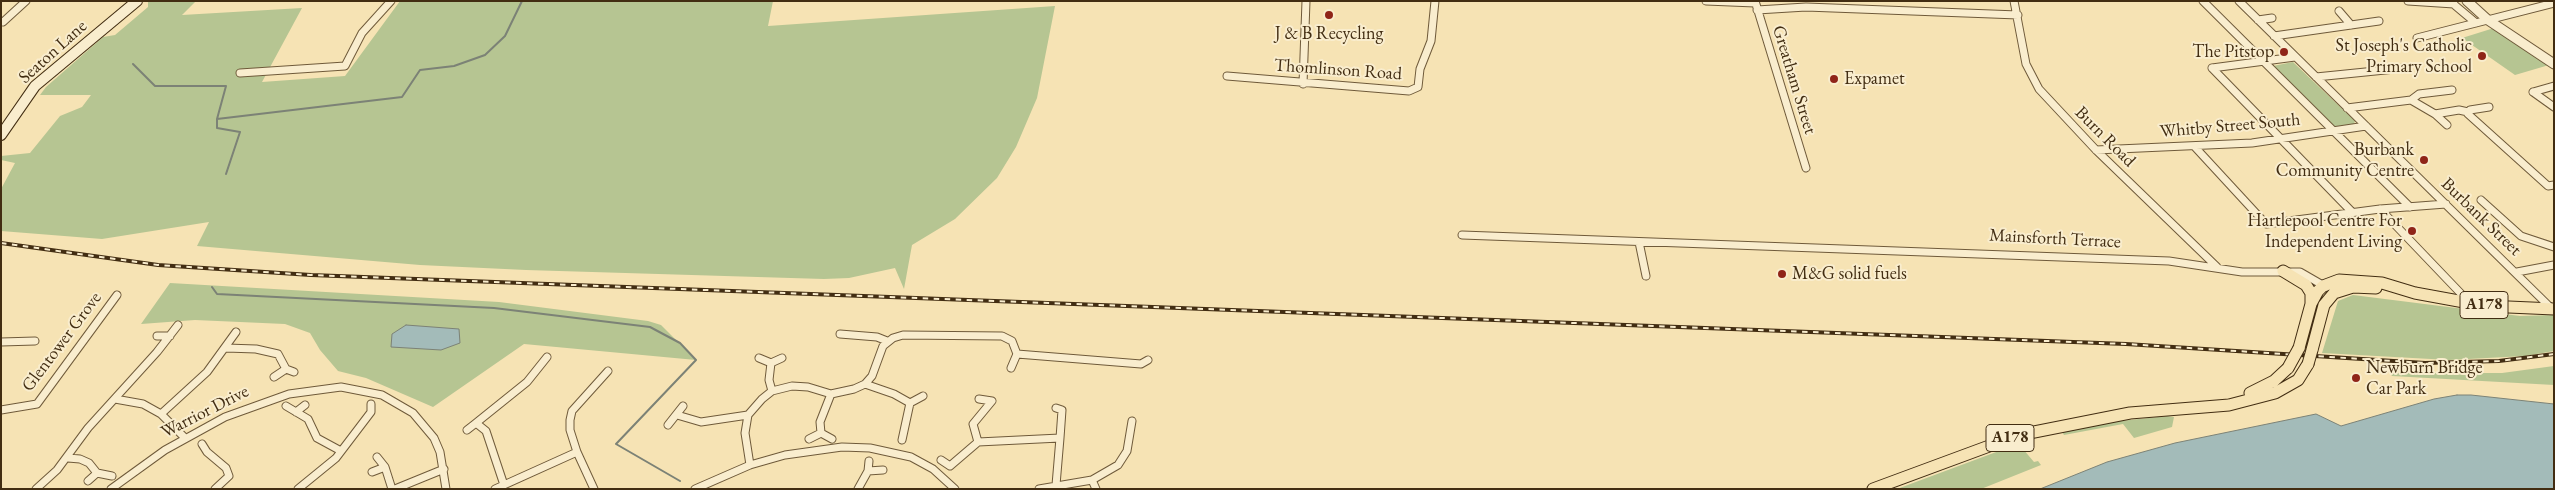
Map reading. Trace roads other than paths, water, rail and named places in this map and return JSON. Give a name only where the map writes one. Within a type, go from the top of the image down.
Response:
[{"type":"main road","name":"Seaton Lane","points":[[1,135],[36,86],[137,1]]},
{"type":"main road","points":[[2283,271],[2306,285],[2311,293],[2311,304]]},
{"type":"main road","name":"A178","points":[[2323,286],[2340,280],[2356,279],[2382,283],[2415,293],[2470,304],[2514,310],[2553,309]]},
{"type":"main road","points":[[2311,304],[2323,286]]},
{"type":"main road","points":[[2334,293],[2353,287],[2415,293]]},
{"type":"main road","name":"A178","points":[[1873,489],[2018,435],[2093,419],[2226,402],[2275,393],[2298,380],[2308,364],[2324,305],[2334,293]]},
{"type":"main road","name":"A178","points":[[2226,402],[2264,388],[2288,368],[2299,348],[2311,304]]},
{"type":"street","points":[[3,22],[26,1]]},
{"type":"street","points":[[240,73],[345,66],[362,32],[391,1]]},
{"type":"street","points":[[1303,84],[1306,1]]},
{"type":"street","name":"Thomlinson Road","points":[[1227,76],[1303,84],[1409,91],[1418,87],[1420,69],[1431,40],[1436,1]]},
{"type":"street","points":[[1706,1],[1756,5],[1804,4],[2018,15]]},
{"type":"street","name":"Burn Road","points":[[2014,1],[2026,64],[2047,100],[2218,268]]},
{"type":"street","points":[[2203,1],[2332,131],[2410,206]]},
{"type":"street","name":"Burbank Street","points":[[2239,1],[2553,309]]},
{"type":"street","points":[[2408,1],[2452,3],[2476,23]]},
{"type":"street","points":[[2467,1],[2488,20],[2554,64]]},
{"type":"street","points":[[2417,38],[2550,4],[2554,9]]},
{"type":"street","name":"Greatham Street","points":[[1756,5],[1806,168]]},
{"type":"street","points":[[2339,11],[2352,25]]},
{"type":"street","points":[[2258,20],[2272,18]]},
{"type":"street","points":[[2274,36],[2379,21]]},
{"type":"street","points":[[2419,31],[2426,36]]},
{"type":"street","points":[[2295,56],[2264,62],[2212,68],[2353,213]]},
{"type":"street","points":[[2316,78],[2405,68]]},
{"type":"street","points":[[2554,86],[2533,92],[2554,107]]},
{"type":"street","points":[[2348,108],[2411,100],[2419,94],[2452,90]]},
{"type":"street","points":[[2411,100],[2435,114],[2447,125]]},
{"type":"street","points":[[2435,114],[2459,110],[2468,112],[2489,107]]},
{"type":"street","points":[[2468,112],[2548,186],[2554,185]]},
{"type":"street","name":"Whitby Street South","points":[[2096,150],[2252,143],[2366,126]]},
{"type":"street","points":[[2194,146],[2266,224],[2380,209],[2446,204]]},
{"type":"street","points":[[2481,200],[2521,236],[2554,247]]},
{"type":"street","points":[[2380,209],[2470,304]]},
{"type":"street","name":"Mainsforth Terrace","points":[[1462,235],[2025,254],[2169,261],[2242,272],[2283,271],[2308,275],[2334,293]]},
{"type":"street","points":[[1639,242],[1646,276]]},
{"type":"street","points":[[2517,272],[2554,265]]},
{"type":"street","name":"Glentower Grove","points":[[1,410],[36,404],[116,295]]},
{"type":"street","points":[[36,489],[68,458],[88,428],[178,325]]},
{"type":"street","points":[[162,414],[207,372],[236,332]]},
{"type":"street","points":[[840,334],[877,337],[887,341],[903,335],[1002,336],[1012,341],[1017,354],[1011,368]]},
{"type":"street","points":[[157,336],[170,336]]},
{"type":"street","points":[[1,342],[34,341]]},
{"type":"street","points":[[750,465],[745,433],[748,415],[753,407],[772,391],[801,386],[831,394],[846,392],[865,384],[872,376],[887,341]]},
{"type":"street","points":[[226,348],[262,350],[278,354],[286,369],[294,372]]},
{"type":"street","points":[[1017,354],[1141,364],[1148,360]]},
{"type":"street","points":[[467,430],[520,388],[536,372],[547,357]]},
{"type":"street","points":[[759,358],[770,364]]},
{"type":"street","points":[[770,364],[782,358]]},
{"type":"street","points":[[770,364],[769,380],[772,391]]},
{"type":"street","points":[[274,377],[286,369]]},
{"type":"street","points":[[594,489],[577,452],[570,430],[572,411],[596,387],[608,371]]},
{"type":"street","points":[[536,372],[545,374]]},
{"type":"street","points":[[865,384],[894,394],[910,403]]},
{"type":"street","name":"Warrior Drive","points":[[115,488],[185,438],[232,414],[289,394],[330,388],[360,389],[382,395],[413,413],[434,438],[444,469],[446,489]]},
{"type":"street","points":[[822,433],[821,416],[831,394]]},
{"type":"street","points":[[902,440],[910,403],[923,396]]},
{"type":"street","points":[[115,398],[143,404],[162,414],[185,438]]},
{"type":"street","points":[[978,442],[973,424],[992,401],[979,398]]},
{"type":"street","points":[[298,489],[341,451],[371,412],[371,404]]},
{"type":"street","points":[[296,412],[305,405]]},
{"type":"street","points":[[286,406],[308,419],[317,438],[341,451]]},
{"type":"street","points":[[668,426],[683,406]]},
{"type":"street","points":[[1056,408],[1062,410],[1056,485]]},
{"type":"street","points":[[677,414],[701,422],[748,415]]},
{"type":"street","points":[[1039,489],[1092,480],[1118,465],[1127,451],[1132,421]]},
{"type":"street","points":[[476,422],[486,431],[504,485]]},
{"type":"street","points":[[809,439],[822,433]]},
{"type":"street","points":[[822,433],[832,439]]},
{"type":"street","points":[[941,460],[950,466],[978,442],[1060,438]]},
{"type":"street","points":[[202,444],[207,452],[226,468],[229,476],[215,489]]},
{"type":"street","points":[[695,489],[750,465],[817,449],[870,448],[911,457],[933,469],[955,489]]},
{"type":"street","points":[[495,489],[577,452]]},
{"type":"street","points":[[377,457],[385,467],[394,489],[444,469]]},
{"type":"street","points":[[68,458],[89,463],[97,472],[112,476]]},
{"type":"street","points":[[858,489],[868,471],[868,461]]},
{"type":"street","points":[[372,472],[385,467]]},
{"type":"street","points":[[868,471],[883,470]]},
{"type":"street","points":[[88,481],[97,472]]},
{"type":"street","points":[[1092,480],[1096,489]]},
{"type":"water","points":[[406,325],[459,329],[460,343],[441,350],[391,347],[392,334]]},
{"type":"water","points":[[2457,395],[2554,404],[2554,489],[2040,489],[2107,462],[2175,443],[2316,414],[2341,426],[2434,399]]},
{"type":"waterway","points":[[217,119],[402,97],[420,70],[454,66],[485,55],[505,36],[522,1]]},
{"type":"waterway","points":[[133,64],[155,86],[226,86],[217,119]]},
{"type":"waterway","points":[[217,119],[217,128],[240,132],[226,174]]},
{"type":"waterway","points":[[212,287],[217,294],[494,308],[650,327],[680,343],[696,360],[616,444],[680,481]]},
{"type":"railway","points":[[1,243],[158,265],[311,275],[2126,344],[2425,363],[2499,361],[2554,354]]},
{"type":"place","name":"J & B Recycling","points":[[1329,15]]},
{"type":"place","name":"The Pitstop","points":[[2284,52]]},
{"type":"place","name":"St Joseph's Catholic Primary School","points":[[2482,56]]},
{"type":"place","name":"Expamet","points":[[1834,79]]},
{"type":"place","name":"Burbank Community Centre","points":[[2424,160]]},
{"type":"place","name":"Hartlepool Centre For Independent Living","points":[[2412,231]]},
{"type":"place","name":"M&G solid fuels","points":[[1782,274]]},
{"type":"place","name":"Newburn Bridge Car Park","points":[[2356,378]]}]
